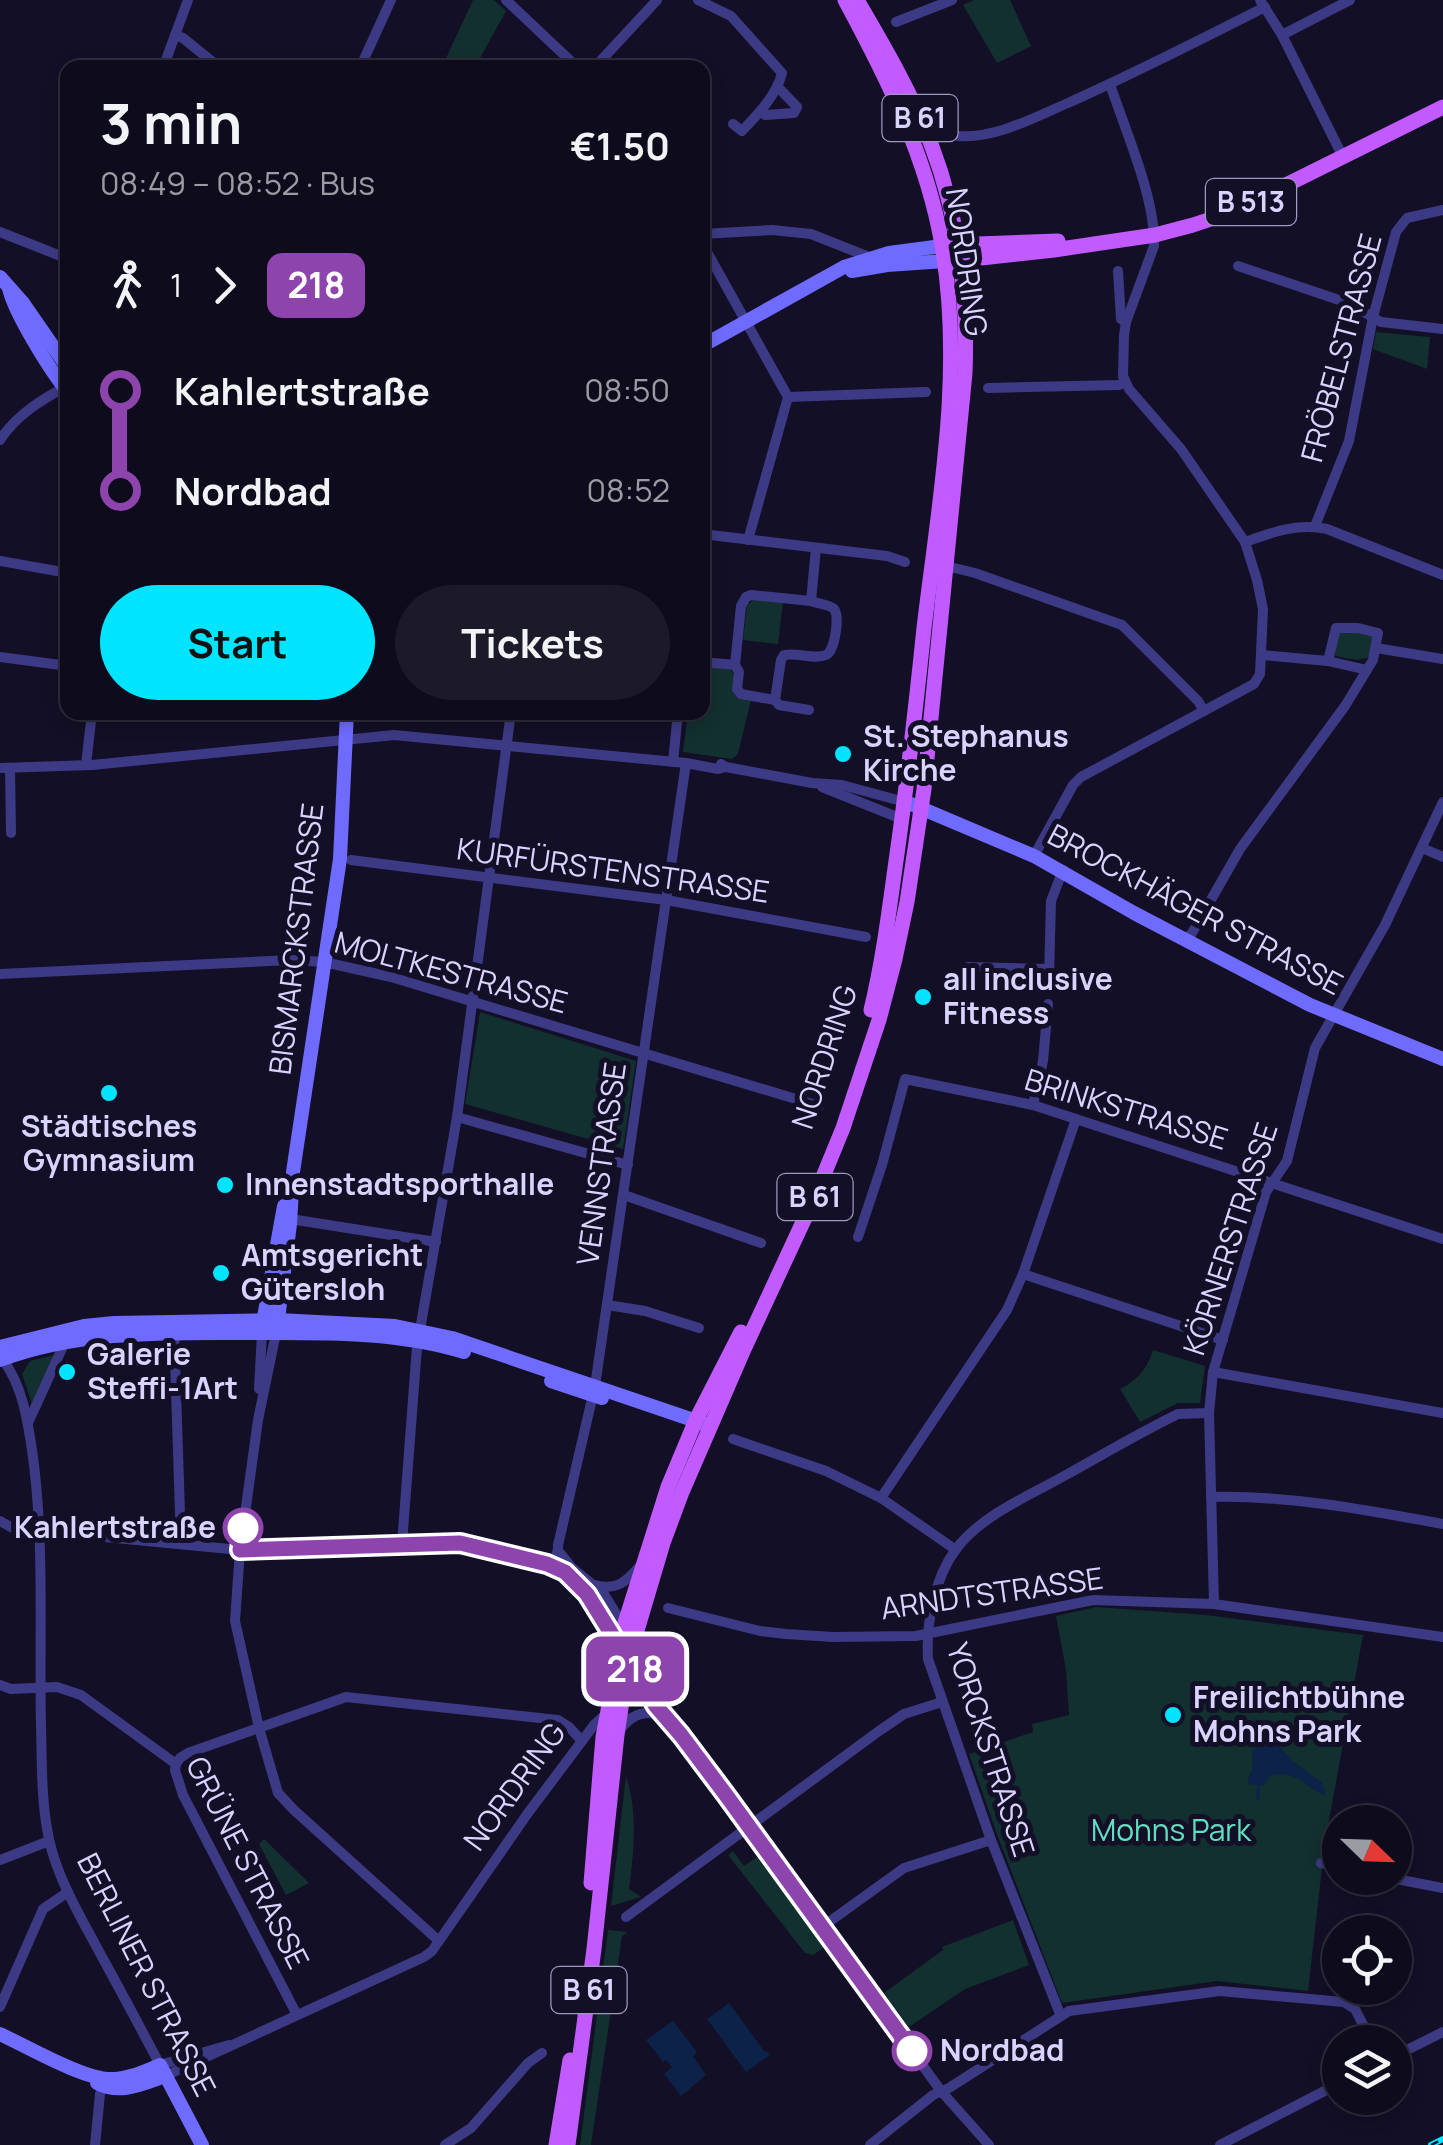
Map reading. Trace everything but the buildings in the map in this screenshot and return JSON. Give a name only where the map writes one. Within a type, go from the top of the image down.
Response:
[{"type":"main road","name":"NORDRING","points":[[616,1735],[627,1649],[624,1626],[668,1487],[816,1194],[857,1090],[895,959],[920,826],[966,373],[965,306],[914,142],[881,67],[845,0]]},
{"type":"main road","name":"NORDRING","points":[[607,1714],[701,1427],[808,1190],[848,1086],[875,994],[885,942],[944,467],[952,343],[953,214],[931,143],[906,87],[856,0]]},
{"type":"main road","name":"B 513","points":[[951,253],[1117,241],[1217,218],[1443,107]]},
{"type":"main road","points":[[710,341],[844,267],[925,246],[951,253]]},
{"type":"main road","points":[[823,280],[951,253]]},
{"type":"main road","points":[[4,283],[60,356]]},
{"type":"main road","points":[[4,283],[60,378]]},
{"type":"main road","name":"BISMARCKSTRASSE","points":[[270,1327],[340,859],[347,720]]},
{"type":"main road","name":"BROCKHÄGER STRASSE","points":[[905,802],[1063,870],[1185,940],[1332,1015],[1443,1059]]},
{"type":"main road","points":[[902,819],[920,826]]},
{"type":"main road","points":[[1,1355],[84,1326],[270,1327],[419,1334],[701,1427]]},
{"type":"main road","points":[[1,1355],[112,1334],[174,1328]]},
{"type":"main road","name":"B 61","points":[[556,2145],[585,1949],[596,1798],[607,1714]]},
{"type":"main road","name":"B 61","points":[[568,2145],[594,1949],[616,1735]]},
{"type":"main road","points":[[0,2034],[104,2083],[162,2071]]},
{"type":"main road","name":"BERLINER STRASSE","points":[[162,2071],[202,2145]]},
{"type":"street","points":[[165,60],[188,0]]},
{"type":"street","points":[[364,60],[391,0]]},
{"type":"street","points":[[506,0],[570,60]]},
{"type":"street","points":[[601,60],[657,0]]},
{"type":"street","points":[[698,0],[730,16],[782,73],[761,111],[742,131],[733,124]]},
{"type":"street","points":[[896,22],[952,0]]},
{"type":"street","points":[[1282,35],[1350,0]]},
{"type":"street","points":[[958,136],[973,137],[1030,120],[1110,84],[1262,4],[1282,35],[1343,157]]},
{"type":"street","points":[[175,35],[210,60]]},
{"type":"street","points":[[1034,856],[1073,785],[1254,684],[1260,674],[1262,655],[1263,608],[1245,542],[1181,449],[1125,382],[1126,322],[1154,246],[1154,235],[1150,203],[1110,84]]},
{"type":"street","points":[[761,111],[765,115],[794,113],[796,107],[777,86]]},
{"type":"street","name":"FRÖBELSTRASSE","points":[[1315,526],[1349,441],[1373,317],[1400,224],[1408,218],[1443,210]]},
{"type":"street","points":[[710,234],[772,230],[812,234],[869,258]]},
{"type":"street","points":[[0,247],[4,234],[60,256]]},
{"type":"street","points":[[710,257],[788,397],[748,540]]},
{"type":"street","points":[[1238,266],[1348,303],[1390,324],[1443,329]]},
{"type":"street","points":[[1118,271],[1121,319],[1126,322]]},
{"type":"street","points":[[988,388],[1125,382]]},
{"type":"street","points":[[0,440],[28,410],[60,391]]},
{"type":"street","points":[[788,397],[926,392]]},
{"type":"street","points":[[1245,542],[1288,527],[1315,526],[1443,575]]},
{"type":"street","points":[[710,535],[887,556],[906,562]]},
{"type":"street","points":[[810,601],[816,548]]},
{"type":"street","points":[[0,561],[60,572]]},
{"type":"street","points":[[946,566],[1122,625],[1204,711]]},
{"type":"street","points":[[775,700],[784,655],[823,656],[833,647],[837,616],[828,606],[810,601],[751,595],[742,606],[735,665],[737,690],[746,697],[809,710]]},
{"type":"street","points":[[1185,940],[1240,849],[1367,670],[1378,633],[1339,626],[1328,661]]},
{"type":"street","points":[[1376,648],[1443,660]]},
{"type":"street","points":[[1262,655],[1328,661],[1367,670]]},
{"type":"street","points":[[0,657],[60,665]]},
{"type":"street","points":[[710,663],[735,665]]},
{"type":"street","points":[[86,765],[91,720]]},
{"type":"street","points":[[402,1544],[419,1334],[457,1116],[510,720]]},
{"type":"street","points":[[673,762],[677,720]]},
{"type":"street","points":[[12,833],[5,768],[86,765],[394,734],[726,767],[842,785],[905,802]]},
{"type":"street","name":"VENNSTRASSE","points":[[558,1552],[594,1391],[666,900],[690,764]]},
{"type":"street","points":[[812,783],[902,819]]},
{"type":"street","name":"KÖRNERSTRASSE","points":[[1214,1604],[1209,1413],[1213,1372],[1266,1192],[1287,1161],[1315,1048],[1385,925],[1443,802]]},
{"type":"street","points":[[1422,848],[1443,857]]},
{"type":"street","name":"KURFÜRSTENSTRASSE","points":[[351,860],[666,900],[866,937]]},
{"type":"street","points":[[968,967],[1049,973],[1051,900],[1063,870]]},
{"type":"street","name":"MOLTKESTRASSE","points":[[0,974],[324,962],[473,1000],[819,1106]]},
{"type":"street","points":[[1033,1105],[1043,1061],[1048,1004]]},
{"type":"street","name":"BRINKSTRASSE","points":[[858,1237],[905,1078],[1033,1105],[1443,1239]]},
{"type":"street","points":[[457,1116],[628,1165]]},
{"type":"street","points":[[881,1498],[1007,1310],[1076,1119]]},
{"type":"street","points":[[624,1195],[762,1243]]},
{"type":"street","points":[[286,1219],[435,1246]]},
{"type":"street","points":[[1022,1274],[1223,1340]]},
{"type":"street","points":[[607,1305],[645,1311],[699,1328]]},
{"type":"street","name":"BISMARCKSTRASSE","points":[[270,1327],[240,1550],[236,1628],[258,1728],[278,1792],[439,1940]]},
{"type":"street","points":[[174,1328],[181,1544]]},
{"type":"street","points":[[28,1424],[65,1342]]},
{"type":"street","name":"BERLINER STRASSE","points":[[1,1355],[16,1381],[28,1424],[38,1495],[44,1807],[50,1841],[68,1892],[162,2071]]},
{"type":"street","points":[[1213,1372],[1443,1413]]},
{"type":"street","name":"YORCKSTRASSE","points":[[1060,2014],[992,1840],[928,1659],[927,1635],[934,1598],[956,1550],[994,1515],[1178,1414],[1209,1413]]},
{"type":"street","points":[[732,1439],[826,1471],[881,1498],[956,1550]]},
{"type":"street","points":[[1211,1497],[1269,1498],[1443,1524]]},
{"type":"street","points":[[0,1521],[21,1534],[70,1533],[240,1550],[468,1544],[565,1572],[627,1649],[681,1735],[941,2090],[989,2145]]},
{"type":"street","points":[[547,1564],[558,1552],[604,1594],[624,1626]]},
{"type":"street","points":[[594,1585],[620,1586],[643,1562]]},
{"type":"street","name":"ARNDTSTRASSE","points":[[668,1608],[760,1631],[834,1637],[927,1635],[1092,1600],[1214,1604],[1443,1637]]},
{"type":"street","points":[[627,1649],[664,1716],[681,1735]]},
{"type":"street","name":"GRÜNE STRASSE","points":[[0,1685],[12,1689],[57,1687],[82,1695],[176,1764],[183,1796],[296,2015]]},
{"type":"street","points":[[176,1764],[188,1753],[346,1697],[558,1720],[582,1741]]},
{"type":"street","points":[[626,1917],[904,1714],[942,1702]]},
{"type":"street","name":"NORDRING","points":[[162,2071],[424,1957],[594,1725],[607,1714]]},
{"type":"street","points":[[616,1735],[627,1721],[640,1714],[664,1716]]},
{"type":"street","points":[[822,1927],[904,1868],[992,1840]]},
{"type":"street","points":[[0,1860],[50,1841]]},
{"type":"street","points":[[1412,1882],[1443,1888]]},
{"type":"street","points":[[0,2007],[43,1909],[68,1892]]},
{"type":"street","points":[[870,2145],[941,2090],[1068,2010],[1220,1990],[1344,2002],[1355,2009],[1363,2025]]},
{"type":"street","points":[[1412,2048],[1443,2032]]},
{"type":"street","points":[[446,2145],[470,2128],[528,2063],[542,2053]]},
{"type":"street","points":[[95,2145],[104,2083]]},
{"type":"street","points":[[1220,2145],[1322,2092]]},
{"type":"green space","points":[[473,0],[494,0],[506,11],[479,60],[445,60]]},
{"type":"green space","points":[[974,0],[1010,0],[1031,46],[997,63],[963,5]]},
{"type":"green space","points":[[1376,332],[1430,337],[1427,369],[1373,349]]},
{"type":"green space","points":[[754,599],[783,602],[778,644],[743,640],[747,605]]},
{"type":"green space","points":[[1338,631],[1373,634],[1370,657],[1357,660],[1335,656]]},
{"type":"green space","points":[[710,667],[731,670],[751,700],[738,754],[732,759],[683,752],[687,720],[710,720]]},
{"type":"green space","points":[[480,1012],[636,1061],[623,1149],[465,1104]]},
{"type":"green space","points":[[1153,1350],[1205,1366],[1200,1403],[1178,1403],[1140,1422],[1120,1389],[1141,1373]]},
{"type":"green space","points":[[58,1354],[33,1407],[22,1374],[30,1361]]},
{"type":"green space","name":"Mohns Park","points":[[1096,1607],[1206,1615],[1363,1635],[1332,1805],[1322,1805],[1322,1868],[1308,1991],[1217,1981],[1062,2003],[969,1754],[1033,1732],[1032,1724],[1069,1715],[1056,1616]]},
{"type":"green space","points":[[626,1776],[634,1818],[629,1889],[641,1897],[611,1906]]},
{"type":"green space","points":[[264,1839],[309,1883],[286,1895],[259,1844]]},
{"type":"green space","points":[[733,1851],[744,1866],[757,1857],[825,1947],[813,1955],[805,1953],[728,1855]]},
{"type":"green space","points":[[1013,1920],[1029,1965],[965,1989],[909,2027],[884,1993],[942,1947]]},
{"type":"green space","points":[[608,1930],[627,1932],[622,1936],[591,2145],[580,2145]]},
{"type":"water","points":[[1265,1739],[1276,1743],[1322,1783],[1326,1795],[1281,1774],[1271,1775],[1265,1785],[1260,1785],[1260,1800],[1256,1801],[1257,1785],[1247,1782],[1254,1748]]},
{"type":"water","points":[[729,2003],[770,2055],[746,2072],[707,2019]]},
{"type":"water","points":[[673,2021],[697,2052],[693,2056],[706,2075],[681,2096],[664,2074],[672,2067],[666,2060],[663,2062],[646,2040]]},
{"type":"railway","points":[[1431,2145],[1443,2139]]},
{"type":"bus line","name":"218","points":[[243,1528],[240,1550],[460,1543],[556,1566],[565,1572],[602,1616],[656,1706],[726,1795],[912,2051]]},
{"type":"place","name":"St. Stephanus Kirche","points":[[843,754]]},
{"type":"place","name":"all inclusive Fitness","points":[[923,997]]},
{"type":"place","name":"Städtisches Gymnasium","points":[[109,1093]]},
{"type":"place","name":"Innenstadtsporthalle","points":[[225,1185]]},
{"type":"place","name":"Amtsgericht Gütersloh","points":[[221,1273]]},
{"type":"place","name":"Galerie Steffi-1Art","points":[[67,1372]]},
{"type":"place","name":"Kahlertstraße","points":[[243,1528]]},
{"type":"place","name":"Freilichtbühne Mohns Park","points":[[1173,1715]]},
{"type":"place","name":"Nordbad","points":[[912,2051]]}]
